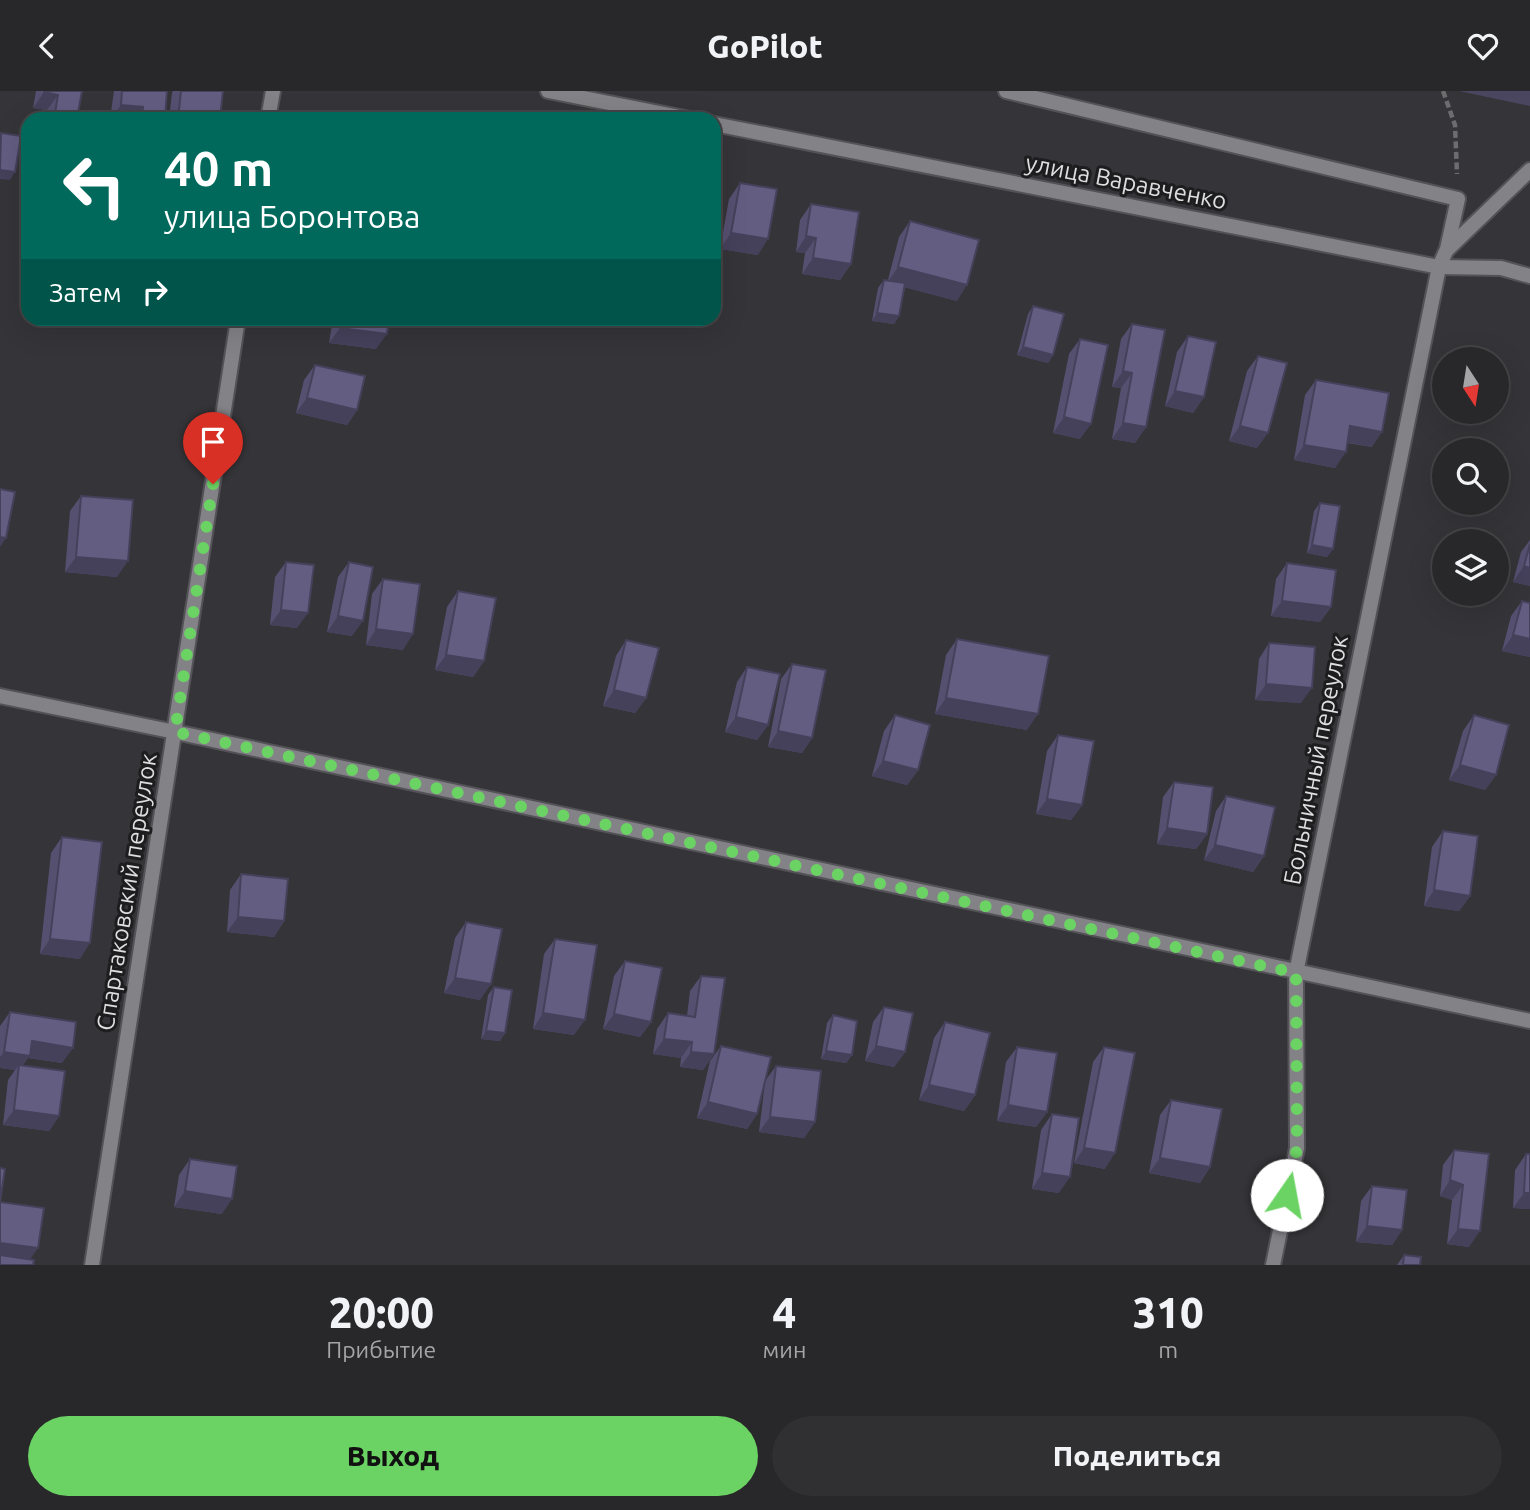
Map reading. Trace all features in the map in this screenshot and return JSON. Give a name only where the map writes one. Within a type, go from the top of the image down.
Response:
[{"type":"street","points":[[269,112],[273,91]]},
{"type":"street","points":[[548,91],[654,112]]},
{"type":"street","points":[[1006,91],[1458,199],[1447,249]]},
{"type":"street","name":"улица Варавченко","points":[[721,125],[1439,267],[1501,268],[1530,276]]},
{"type":"street","points":[[1447,249],[1530,170]]},
{"type":"street","name":"Больничный переулок","points":[[1273,1265],[1297,1148],[1296,973],[1439,267],[1447,249]]},
{"type":"street","name":"Спартаковский переулок","points":[[92,1265],[237,326]]},
{"type":"street","points":[[0,696],[1530,1021]]},
{"type":"path","points":[[1443,91],[1455,125],[1458,199]]},
{"type":"shaded area","points":[[1459,91],[1530,91],[1530,106]]},
{"type":"building","points":[[82,91],[78,112],[55,112],[58,95],[44,92]]},
{"type":"building","points":[[122,91],[167,91],[166,112],[143,112],[143,107],[121,105]]},
{"type":"building","points":[[181,91],[223,91],[221,112],[179,112]]},
{"type":"building","points":[[1,133],[21,136],[15,172],[0,170]]},
{"type":"building","points":[[740,183],[777,189],[768,239],[731,233]]},
{"type":"building","points":[[811,204],[859,212],[851,264],[813,258],[816,238],[806,236]]},
{"type":"building","points":[[910,221],[979,240],[967,285],[898,267]]},
{"type":"building","points":[[884,280],[905,283],[899,316],[877,313]]},
{"type":"building","points":[[1033,306],[1064,314],[1053,355],[1023,347]]},
{"type":"building","points":[[1132,324],[1165,330],[1146,427],[1123,423],[1132,373],[1123,371]]},
{"type":"building","points":[[340,326],[388,326],[387,334]]},
{"type":"building","points":[[1188,336],[1216,342],[1204,397],[1175,391]]},
{"type":"building","points":[[1080,339],[1108,345],[1091,424],[1064,417]]},
{"type":"building","points":[[1258,356],[1287,363],[1268,433],[1240,426]]},
{"type":"building","points":[[315,365],[365,376],[357,410],[307,398]]},
{"type":"building","points":[[1316,380],[1389,393],[1382,432],[1350,426],[1346,452],[1304,445]]},
{"type":"building","points":[[0,489],[15,492],[6,538],[0,537]]},
{"type":"building","points":[[81,496],[133,500],[128,561],[76,557]]},
{"type":"building","points":[[1320,503],[1340,506],[1333,549],[1312,545]]},
{"type":"building","points":[[1530,544],[1530,568],[1524,566]]},
{"type":"building","points":[[286,562],[314,565],[308,613],[281,610]]},
{"type":"building","points":[[349,562],[373,567],[363,621],[338,616]]},
{"type":"building","points":[[1287,563],[1336,570],[1331,607],[1282,601]]},
{"type":"building","points":[[383,579],[420,584],[413,634],[376,629]]},
{"type":"building","points":[[458,591],[496,598],[484,661],[446,655]]},
{"type":"building","points":[[1522,601],[1530,603],[1530,639],[1513,635]]},
{"type":"building","points":[[957,639],[1049,656],[1038,714],[946,698]]},
{"type":"building","points":[[626,640],[659,648],[646,698],[614,690]]},
{"type":"building","points":[[1269,643],[1315,647],[1312,688],[1266,684]]},
{"type":"building","points":[[792,664],[826,670],[812,738],[778,731]]},
{"type":"building","points":[[747,667],[780,674],[768,725],[736,717]]},
{"type":"building","points":[[895,715],[930,725],[918,770],[883,761]]},
{"type":"building","points":[[1474,715],[1509,725],[1496,775],[1460,765]]},
{"type":"building","points":[[1058,735],[1094,741],[1082,805],[1047,799]]},
{"type":"building","points":[[1174,782],[1213,787],[1207,834],[1167,828]]},
{"type":"building","points":[[1226,796],[1275,807],[1264,856],[1215,845]]},
{"type":"building","points":[[1443,831],[1478,836],[1470,896],[1434,890]]},
{"type":"building","points":[[62,837],[102,842],[90,943],[50,939]]},
{"type":"building","points":[[241,874],[288,879],[284,921],[238,917]]},
{"type":"building","points":[[466,922],[502,929],[491,984],[455,978]]},
{"type":"building","points":[[555,939],[597,945],[585,1020],[543,1013]]},
{"type":"building","points":[[625,961],[662,968],[651,1022],[614,1014]]},
{"type":"building","points":[[701,976],[725,978],[714,1054],[691,1052],[692,1042],[664,1039],[668,1013],[695,1017]]},
{"type":"building","points":[[494,987],[512,990],[505,1033],[486,1031]]},
{"type":"building","points":[[884,1007],[913,1013],[905,1052],[876,1046]]},
{"type":"building","points":[[10,1012],[76,1022],[73,1048],[32,1041],[30,1056],[4,1052]]},
{"type":"building","points":[[833,1015],[857,1021],[852,1055],[826,1051]]},
{"type":"building","points":[[945,1022],[990,1033],[975,1095],[929,1085]]},
{"type":"building","points":[[721,1046],[771,1057],[757,1114],[708,1102]]},
{"type":"building","points":[[1017,1047],[1057,1053],[1047,1112],[1008,1105]]},
{"type":"building","points":[[1104,1047],[1135,1053],[1115,1153],[1084,1148]]},
{"type":"building","points":[[19,1065],[65,1071],[59,1116],[14,1110]]},
{"type":"building","points":[[776,1066],[821,1071],[815,1122],[770,1117]]},
{"type":"building","points":[[1171,1100],[1222,1109],[1210,1167],[1160,1158]]},
{"type":"building","points":[[1052,1114],[1079,1118],[1070,1177],[1042,1173]]},
{"type":"building","points":[[1454,1150],[1489,1154],[1480,1231],[1458,1229],[1463,1185],[1450,1180]]},
{"type":"building","points":[[1526,1154],[1530,1154],[1530,1193],[1524,1193]]},
{"type":"building","points":[[190,1159],[237,1166],[232,1199],[185,1191]]},
{"type":"building","points":[[0,1168],[5,1169],[0,1202]]},
{"type":"building","points":[[1372,1186],[1407,1190],[1402,1230],[1367,1226]]},
{"type":"building","points":[[0,1202],[44,1208],[38,1248],[0,1243]]},
{"type":"building","points":[[0,1255],[34,1260],[33,1265],[0,1265]]},
{"type":"building","points":[[1404,1255],[1421,1257],[1420,1265],[1403,1265]]},
{"type":"route","points":[[213,484],[175,732],[1296,973],[1297,1148],[1287,1195]]}]
